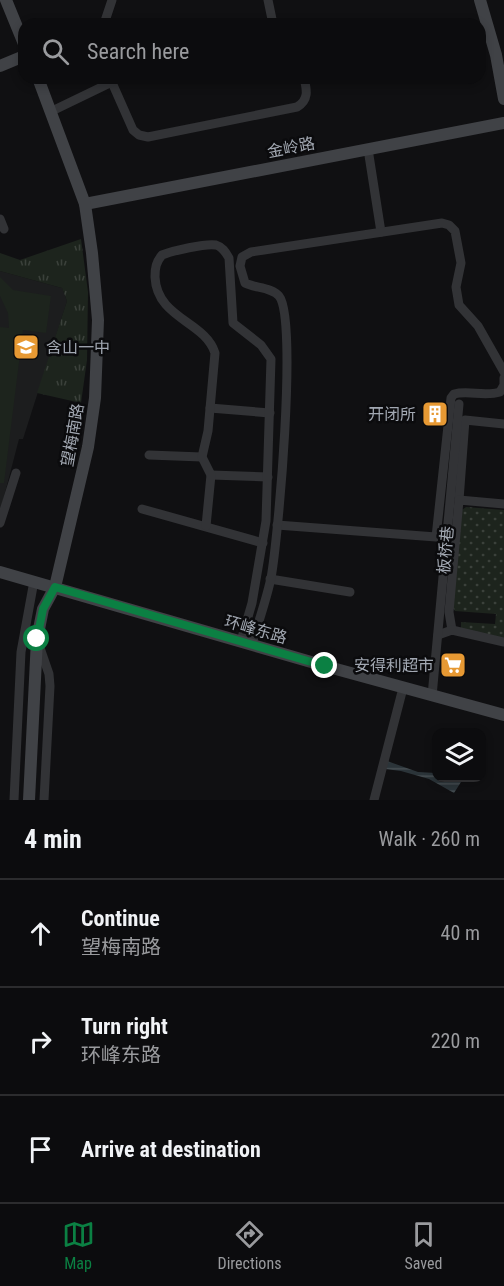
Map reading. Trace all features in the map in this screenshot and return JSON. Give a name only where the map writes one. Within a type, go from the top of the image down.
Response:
[{"type":"main road","points":[[6,0],[18,29]]},
{"type":"main road","points":[[480,0],[485,18]]},
{"type":"main road","points":[[486,21],[496,55],[504,99]]},
{"type":"main road","points":[[0,66],[18,58]]},
{"type":"main road","name":"望梅南路","points":[[29,800],[37,639],[43,609],[55,587],[88,447],[95,398],[98,320],[85,204],[41,84]]},
{"type":"main road","name":"金岭路","points":[[85,204],[504,123]]},
{"type":"main road","name":"环峰东路","points":[[0,572],[504,715]]},
{"type":"street","points":[[106,18],[112,0]]},
{"type":"street","points":[[268,0],[272,18]]},
{"type":"street","points":[[52,111],[103,84]]},
{"type":"street","points":[[113,84],[133,130],[139,135],[148,137],[297,107],[304,103],[307,95],[305,84]]},
{"type":"street","points":[[368,149],[381,232]]},
{"type":"street","points":[[246,643],[270,579],[277,525],[288,358],[282,301],[276,293],[245,284],[240,261],[246,254],[442,223],[449,225],[455,231],[461,262],[456,287],[459,305],[478,326],[504,372]]},
{"type":"street","points":[[206,526],[211,475],[202,457],[210,408],[215,353],[213,346],[166,306],[159,294],[155,275],[158,260],[162,255],[209,245],[220,247],[229,258],[233,323],[261,345],[271,359],[268,477],[263,543],[246,643]]},
{"type":"street","points":[[277,525],[436,537],[451,398],[459,392],[487,395],[500,392],[504,385],[504,378]]},
{"type":"street","name":"板桥巷","points":[[432,696],[459,404]]},
{"type":"street","points":[[210,408],[270,413]]},
{"type":"street","points":[[452,630],[449,612],[465,420],[504,424]]},
{"type":"street","points":[[148,455],[202,457]]},
{"type":"street","points":[[0,524],[16,472]]},
{"type":"street","points":[[211,475],[268,477]]},
{"type":"street","points":[[459,500],[504,504]]},
{"type":"street","points":[[142,509],[263,543]]},
{"type":"street","points":[[270,579],[350,592]]},
{"type":"street","points":[[14,800],[21,652],[34,581]]},
{"type":"street","points":[[438,635],[452,630],[504,642]]},
{"type":"street","points":[[37,639],[49,674],[50,686],[44,800]]},
{"type":"street","points":[[374,800],[403,688]]},
{"type":"shaded area","name":"含山一中","points":[[0,271],[62,288],[67,301],[23,439],[19,439],[0,512]]},
{"type":"shaded area","points":[[387,761],[418,772],[432,773],[432,781],[401,771],[385,769]]},
{"type":"shaded area","points":[[434,782],[461,782],[454,793]]},
{"type":"green space","points":[[81,239],[88,292],[87,360],[81,403],[37,393],[67,301],[62,288],[0,271],[0,253],[20,260]]},
{"type":"green space","points":[[0,277],[13,290],[51,296],[46,333],[23,330],[4,483],[0,483],[0,327],[9,328],[8,313],[0,296]]},
{"type":"green space","points":[[466,507],[504,510],[504,639],[461,629],[461,622],[495,624],[496,614],[455,611],[453,608],[462,510]]},
{"type":"place","name":"含山一中","points":[[26,347]]},
{"type":"place","name":"开闭所","points":[[435,414]]},
{"type":"place","name":"安得利超市","points":[[453,665]]},
{"type":"route","points":[[37,639],[43,609],[55,587],[325,666]]}]
